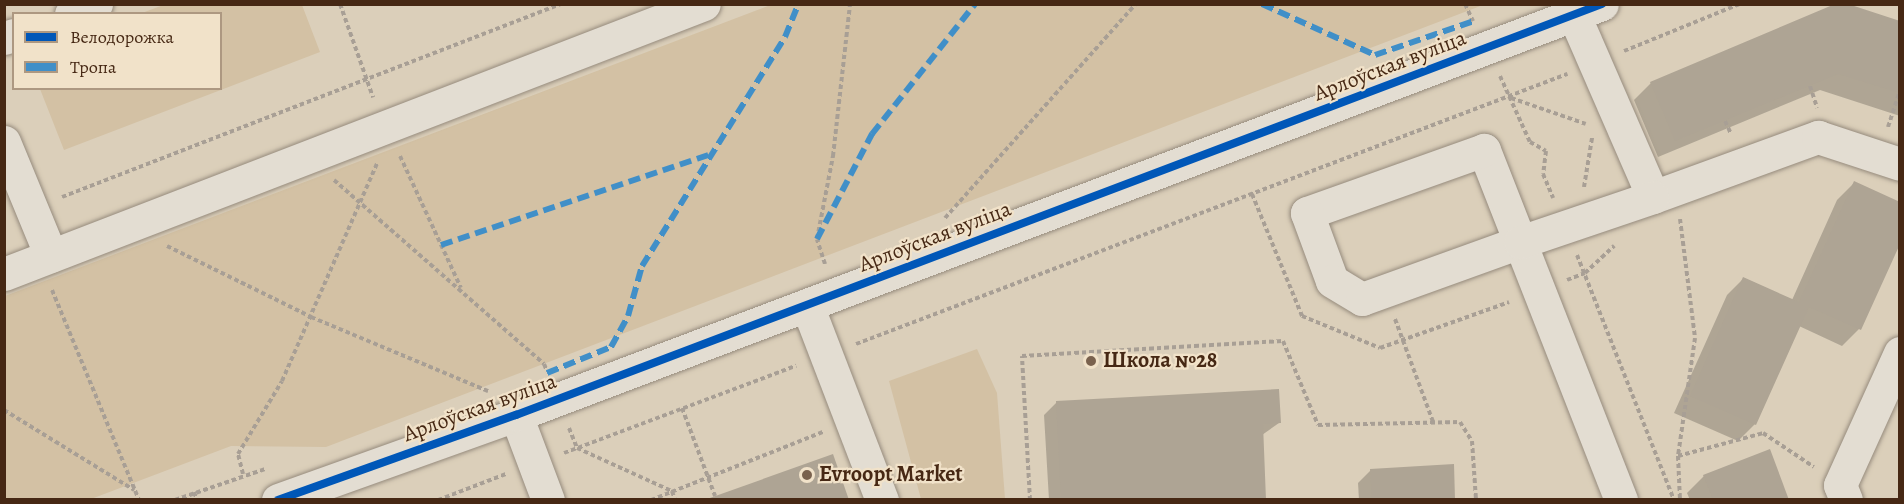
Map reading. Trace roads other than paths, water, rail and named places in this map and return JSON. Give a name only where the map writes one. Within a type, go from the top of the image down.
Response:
[{"type":"street","points":[[77,12],[96,4]]},
{"type":"street","points":[[4,274],[385,125],[704,4]]},
{"type":"street","points":[[1588,10],[1595,62],[1665,193]]},
{"type":"street","name":"Арлоўская вуліца","points":[[279,500],[516,416],[1588,10]]},
{"type":"street","points":[[1621,500],[1520,242],[1484,150],[1307,213],[1332,281],[1362,299],[1520,242],[1665,193],[1818,136],[1893,149]]},
{"type":"street","points":[[4,142],[51,256]]},
{"type":"street","points":[[807,305],[882,500]]},
{"type":"street","points":[[1843,492],[1899,353]]},
{"type":"street","points":[[516,416],[536,463],[548,500]]},
{"type":"place","name":"Школа №28","points":[[1091,361]]},
{"type":"place","name":"Evroopt Market","points":[[807,475]]}]
